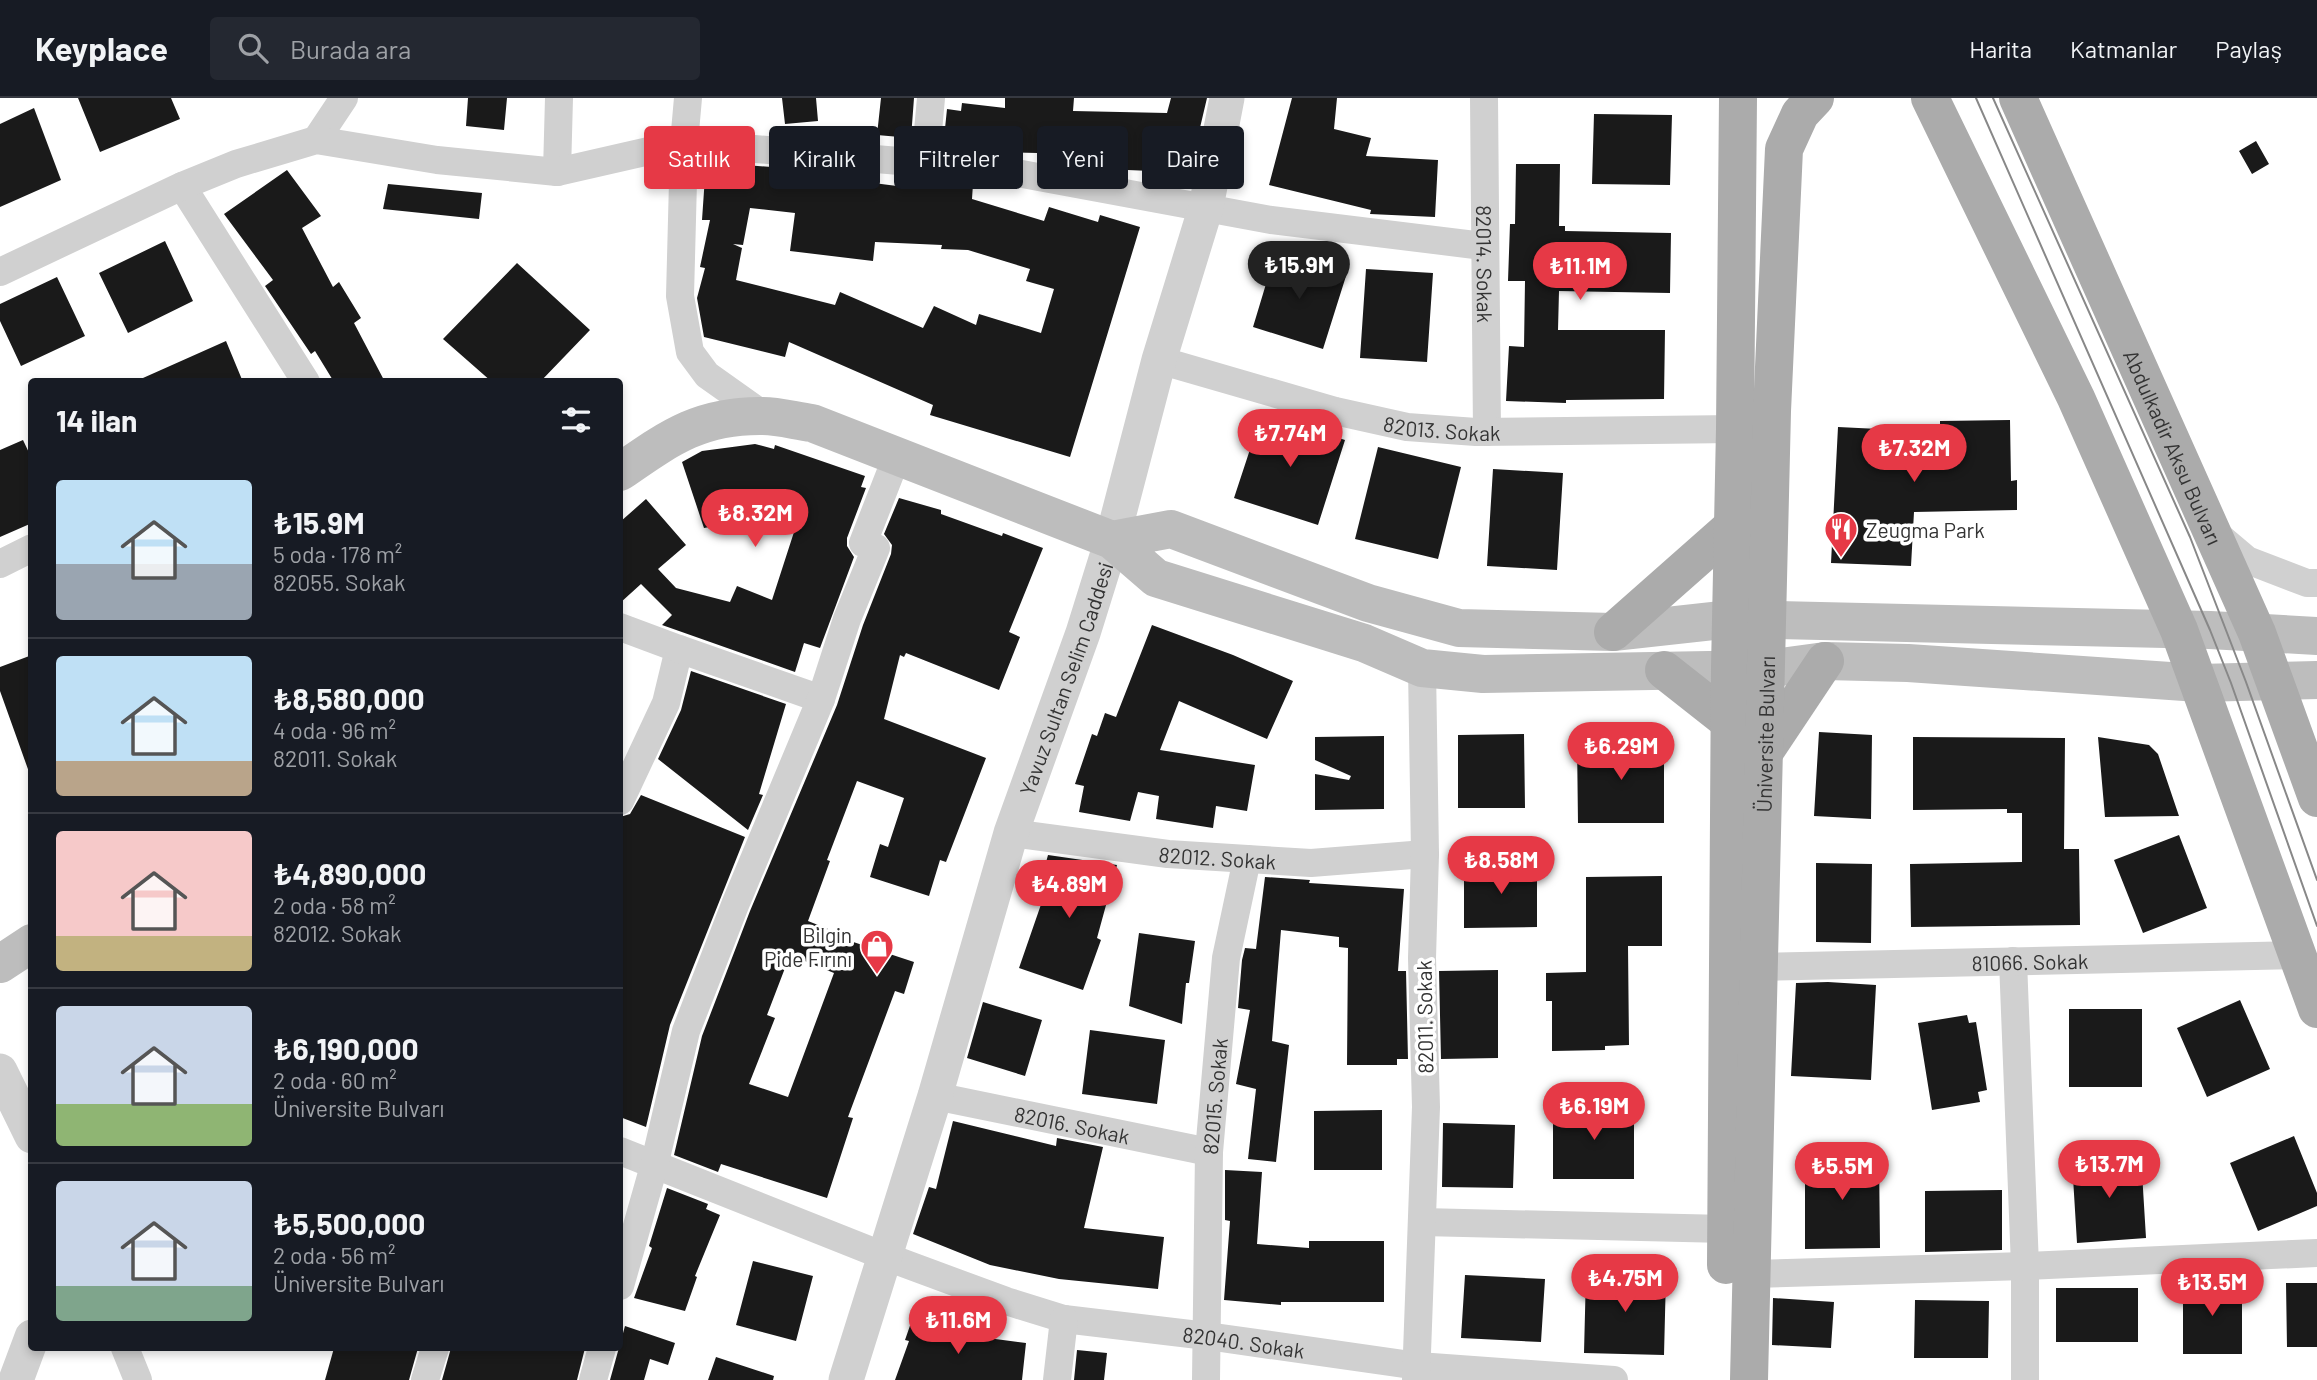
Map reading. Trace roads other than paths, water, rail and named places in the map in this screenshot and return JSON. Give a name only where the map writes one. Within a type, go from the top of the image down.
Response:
[{"type":"main road","name":"Üniversite Bulvarı","points":[[1738,98],[1733,526],[1749,620]]},
{"type":"main road","name":"Üniversite Bulvarı","points":[[1749,1380],[1765,751],[1748,668],[1749,620],[1772,411],[1784,149],[1800,114],[1815,98]]},
{"type":"main road","points":[[1930,98],[2076,398],[2179,629],[2317,1009]]},
{"type":"main road","name":"Abdulkadir Aksu Bulvarı","points":[[2018,98],[2258,633],[2317,798]]},
{"type":"main road","points":[[623,470],[687,429],[719,419],[765,416],[812,423],[1112,540],[1156,578],[1364,643],[1422,668],[1482,674],[1748,668],[1825,661],[1908,663],[2199,683],[2317,680]]},
{"type":"main road","points":[[1613,632],[1733,526]]},
{"type":"main road","points":[[1112,540],[1171,529],[1368,603],[1459,628],[1613,632],[1749,620],[2179,629],[2317,636]]},
{"type":"main road","points":[[1765,751],[1825,661]]},
{"type":"main road","name":"Üniversite Bulvarı","points":[[1725,1380],[1730,722],[1748,668]]},
{"type":"main road","points":[[1664,670],[1730,722]]},
{"type":"main road","points":[[0,964],[28,946]]},
{"type":"street","points":[[316,140],[344,98]]},
{"type":"street","points":[[558,172],[559,98]]},
{"type":"street","points":[[686,126],[688,98]]},
{"type":"street","points":[[928,126],[931,98]]},
{"type":"street","name":"Yavuz Sultan Selim Caddesi","points":[[846,1380],[935,1096],[1011,833],[1083,633],[1112,540],[1159,360],[1206,207],[1227,98]]},
{"type":"street","name":"82014. Sokak","points":[[1483,98],[1487,432]]},
{"type":"street","points":[[0,272],[182,186],[236,164],[316,140],[438,160],[558,172],[644,153]]},
{"type":"street","points":[[755,150],[894,161]]},
{"type":"street","points":[[1023,174],[1271,220],[1483,246]]},
{"type":"street","points":[[182,186],[303,378]]},
{"type":"street","points":[[683,189],[680,296],[690,352],[707,375],[765,416]]},
{"type":"street","name":"82013. Sokak","points":[[1159,360],[1335,411],[1407,427],[1487,432],[1735,429]]},
{"type":"street","points":[[623,1275],[654,1166],[686,1031],[821,699],[847,619],[876,548],[863,543],[897,456]]},
{"type":"street","points":[[2214,533],[2248,560],[2307,583],[2317,583]]},
{"type":"street","points":[[0,564],[28,550]]},
{"type":"street","points":[[623,628],[821,699]]},
{"type":"street","points":[[623,795],[666,703],[679,649]]},
{"type":"street","name":"82011. Sokak","points":[[1417,1373],[1426,1107],[1422,958],[1425,854],[1422,668]]},
{"type":"street","name":"82012. Sokak","points":[[1011,833],[1168,854],[1311,863],[1425,854]]},
{"type":"street","name":"82015. Sokak","points":[[1206,1380],[1209,1152],[1226,958],[1247,859]]},
{"type":"street","name":"81066. Sokak","points":[[1760,967],[2298,955]]},
{"type":"street","points":[[2014,961],[2025,1266],[2025,1380]]},
{"type":"street","points":[[0,1071],[28,1128]]},
{"type":"street","name":"82016. Sokak","points":[[935,1096],[1209,1152]]},
{"type":"street","name":"82040. Sokak","points":[[623,1152],[884,1256],[1006,1301],[1064,1319],[1207,1336],[1417,1373],[1615,1380]]},
{"type":"street","points":[[1422,1222],[1726,1229]]},
{"type":"street","points":[[1752,1275],[2317,1253]]},
{"type":"street","points":[[1057,1380],[1064,1319]]},
{"type":"street","points":[[16,1380],[28,1348]]},
{"type":"street","points":[[126,1351],[138,1380]]},
{"type":"street","points":[[425,1380],[434,1351]]},
{"type":"street","points":[[593,1380],[601,1351]]},
{"type":"tram line","points":[[1976,98],[2210,630],[2317,926]]},
{"type":"tram line","points":[[1993,98],[2190,537],[2246,682],[2317,880]]},
{"type":"place","name":"Zeugma Park","points":[[1841,559]]},
{"type":"place","name":"Bilgin Pide Fırını","points":[[877,976]]}]
